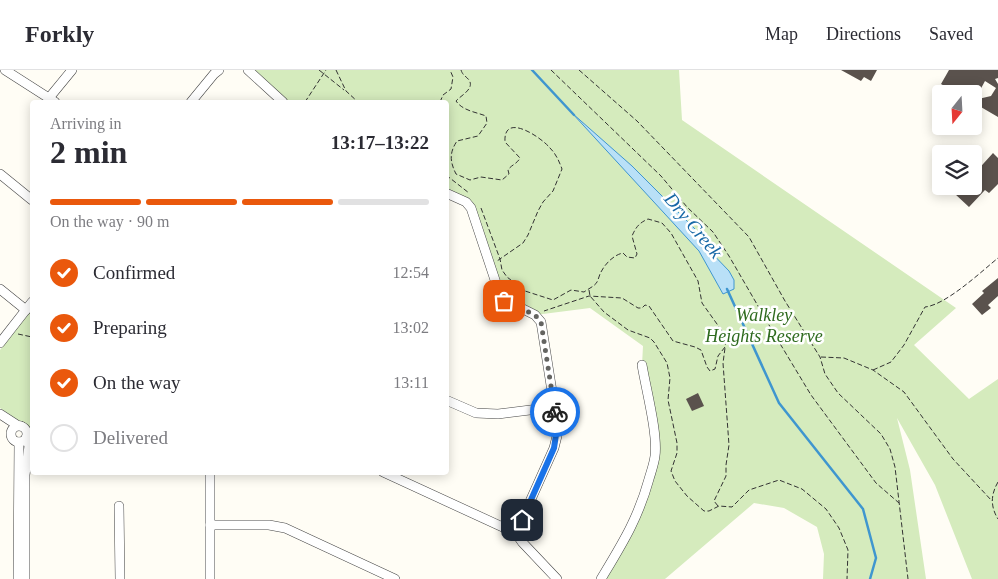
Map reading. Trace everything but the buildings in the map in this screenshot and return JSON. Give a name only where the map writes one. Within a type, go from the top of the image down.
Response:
[{"type":"street","points":[[5,70],[13,73],[52,100],[72,70]]},
{"type":"street","points":[[193,100],[219,70]]},
{"type":"street","points":[[248,70],[281,100]]},
{"type":"street","points":[[0,174],[30,198]]},
{"type":"street","points":[[389,475],[505,530],[513,529],[519,526],[554,448],[557,428],[541,322],[535,315],[500,298],[470,208],[466,202],[449,195]]},
{"type":"street","points":[[0,290],[26,310]]},
{"type":"street","points":[[0,343],[30,305]]},
{"type":"street","points":[[601,579],[626,538],[639,510],[655,456],[642,365]]},
{"type":"street","points":[[449,401],[476,413],[498,414],[554,407]]},
{"type":"street","points":[[0,414],[17,425],[26,434],[29,446],[25,475],[25,579]]},
{"type":"street","points":[[0,419],[12,430],[12,437],[26,434]]},
{"type":"street","points":[[12,430],[15,426],[26,434]]},
{"type":"street","points":[[18,579],[26,434]]},
{"type":"street","points":[[210,475],[210,579]]},
{"type":"street","points":[[119,506],[120,579]]},
{"type":"street","points":[[210,525],[285,528],[395,579]]},
{"type":"street","points":[[513,529],[522,542],[557,579]]},
{"type":"path","points":[[319,70],[356,100]]},
{"type":"path","points":[[306,100],[326,70]]},
{"type":"path","points":[[336,70],[346,91]]},
{"type":"path","points":[[441,100],[443,95],[451,89],[453,77],[450,70]]},
{"type":"path","points":[[461,70],[463,76],[469,80],[471,85],[456,101],[459,106],[486,116],[487,123],[478,136],[457,141],[454,145],[450,159],[456,174],[470,180],[481,177],[502,180],[506,178],[510,167],[518,162],[520,158],[505,142],[508,129],[513,127],[524,130],[549,147],[562,169],[553,192],[543,202],[523,243],[498,260],[496,266]]},
{"type":"path","points":[[552,70],[661,176],[713,232],[811,395],[876,483],[899,503]]},
{"type":"path","points":[[579,70],[638,121],[749,237],[784,301],[820,357],[826,374],[838,393],[881,434],[890,449],[895,468],[908,579]]},
{"type":"path","points":[[516,286],[553,300],[571,290],[584,292],[597,283],[600,273],[614,257],[624,253],[627,257],[635,258],[637,254],[632,236],[640,223],[648,219],[662,223],[683,252],[687,263],[698,281],[702,303],[722,331],[726,342],[723,363],[729,445],[726,476],[714,501],[718,506]]},
{"type":"path","points":[[873,370],[891,362],[904,345],[925,307],[933,306],[940,302],[998,258]]},
{"type":"path","points":[[589,289],[590,296],[604,312],[628,330],[650,338],[659,349],[666,363],[670,378],[668,400],[677,443],[677,453],[671,471],[675,481],[687,496],[704,511],[709,511],[718,506],[732,507],[749,490],[778,480],[802,489],[826,509],[839,528],[848,550],[847,579]]},
{"type":"path","points":[[538,309],[543,311],[590,296],[622,298],[638,308],[642,308],[645,305],[649,306],[673,341],[702,350],[710,371],[715,369],[718,356],[725,346]]},
{"type":"path","points":[[9,332],[30,336]]},
{"type":"path","points":[[820,357],[844,358],[873,370],[904,392],[953,459],[992,502]]},
{"type":"path","points":[[998,482],[993,491],[992,502],[994,513],[998,519]]},
{"type":"green space","name":"Walkley Heights Reserve","points":[[245,70],[679,70],[682,120],[956,308],[914,345],[969,399],[998,379],[998,579],[972,579],[935,485],[897,418],[910,470],[926,579],[823,579],[824,554],[817,527],[784,508],[754,503],[665,579],[598,579],[639,510],[655,439],[642,365],[643,346],[590,308],[535,315],[501,298],[468,205],[449,196],[449,100],[280,100]]},
{"type":"green space","points":[[30,312],[30,427],[0,408],[0,350]]},
{"type":"water","points":[[572,113],[632,166],[702,236],[706,247],[729,271],[734,280],[734,289],[723,294],[699,251]]},
{"type":"waterway","name":"Dry Creek","points":[[532,70],[574,115]]},
{"type":"waterway","name":"Dry Creek","points":[[727,289],[779,403],[863,509],[876,558],[870,579]]},
{"type":"way so far","points":[[504,301],[535,315],[541,322],[555,412]]},
{"type":"route","points":[[522,520],[554,448],[557,436],[555,412]]}]
